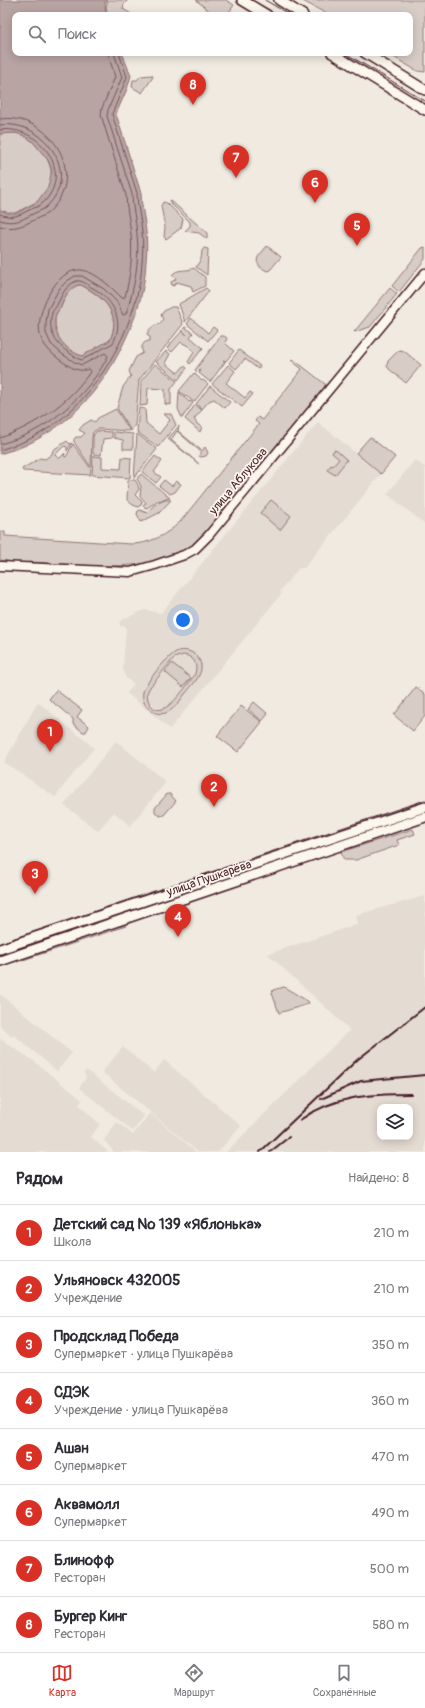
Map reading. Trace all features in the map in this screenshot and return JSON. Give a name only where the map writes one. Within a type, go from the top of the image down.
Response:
[{"type":"main road","points":[[242,0],[262,12]]},
{"type":"main road","points":[[279,0],[298,12]]},
{"type":"main road","points":[[337,56],[425,110]]},
{"type":"main road","points":[[370,56],[425,90]]},
{"type":"main road","name":"улица Пушкарёва","points":[[0,949],[425,807]]},
{"type":"main road","name":"улица Пушкарёва","points":[[0,960],[425,817]]},
{"type":"street","name":"улица Аблукова","points":[[0,566],[130,572],[184,555],[195,549],[214,529],[425,273]]},
{"type":"shaded area","points":[[108,0],[128,0],[124,4],[123,9],[128,12],[107,12],[106,7]]},
{"type":"shaded area","points":[[196,0],[226,0],[234,5],[229,12],[210,12]]},
{"type":"shaded area","points":[[301,0],[425,0],[425,72],[417,71],[392,56],[413,56],[413,12],[323,12]]},
{"type":"shaded area","points":[[152,75],[153,77],[142,93],[132,87],[133,80],[137,80],[141,76]]},
{"type":"shaded area","points":[[7,133],[23,135],[40,148],[47,159],[51,170],[51,176],[55,178],[40,200],[13,214],[0,210],[0,134]]},
{"type":"shaded area","points":[[170,200],[207,233],[207,239],[199,233],[185,231],[190,226],[190,222],[170,203]]},
{"type":"shaded area","points":[[163,202],[167,203],[183,219],[181,228],[166,239],[164,237],[165,227],[161,206]]},
{"type":"shaded area","points":[[267,246],[281,257],[270,270],[267,271],[260,267],[257,261],[258,257]]},
{"type":"shaded area","points":[[425,247],[425,259],[399,292],[392,286],[422,248]]},
{"type":"shaded area","points":[[204,248],[208,249],[207,275],[196,267],[201,259]]},
{"type":"shaded area","points":[[194,268],[205,277],[205,286],[193,292],[191,286],[177,282],[172,286],[171,282],[176,278],[172,275],[174,273]]},
{"type":"shaded area","points":[[78,285],[81,285],[89,290],[103,301],[112,314],[114,322],[110,340],[82,356],[70,350],[60,340],[55,329],[56,314],[61,308],[67,294]]},
{"type":"shaded area","points":[[206,288],[209,291],[185,322],[179,304]]},
{"type":"shaded area","points":[[390,288],[397,294],[370,327],[354,332]]},
{"type":"shaded area","points":[[171,307],[176,307],[183,324],[139,380],[135,425],[131,431],[117,408],[123,387],[131,376],[129,371],[136,357],[143,353],[143,345],[150,341],[150,337],[147,334],[148,332],[154,326],[160,324],[163,319],[161,315],[164,311]]},
{"type":"shaded area","points":[[191,318],[208,333],[213,327],[217,330],[208,341],[187,324]]},
{"type":"shaded area","points":[[185,327],[193,333],[190,337],[203,348],[190,364],[188,362],[194,352],[190,347],[181,342],[172,352],[167,348],[182,331],[187,335],[182,330]]},
{"type":"shaded area","points":[[221,336],[227,338],[225,343],[234,351],[226,361],[223,360],[225,362],[210,382],[199,373],[200,369],[197,372],[195,370]]},
{"type":"shaded area","points":[[239,350],[260,366],[258,369],[245,359],[236,369],[229,363]]},
{"type":"shaded area","points":[[399,350],[404,351],[421,365],[406,383],[387,366],[388,361]]},
{"type":"shaded area","points":[[166,351],[170,354],[165,363],[178,373],[184,366],[187,368],[178,380],[156,362]]},
{"type":"shaded area","points":[[293,359],[325,384],[322,393],[197,544],[181,554],[164,560],[145,564],[106,566],[29,562],[25,564],[0,560],[0,532],[5,532],[5,536],[138,544],[157,538],[169,531],[180,522],[259,424],[255,421],[258,417],[262,420],[302,369],[291,360]]},
{"type":"shaded area","points":[[155,364],[177,381],[171,389],[171,405],[165,404],[165,389],[148,388],[147,405],[140,406],[141,381]]},
{"type":"shaded area","points":[[228,365],[235,371],[226,383],[245,398],[250,392],[253,394],[242,407],[212,384]]},
{"type":"shaded area","points":[[194,373],[202,381],[203,380],[208,384],[194,402],[179,391]]},
{"type":"shaded area","points":[[210,386],[230,402],[225,408],[214,399],[209,401],[202,409],[196,404]]},
{"type":"shaded area","points":[[179,392],[189,402],[190,401],[193,403],[182,418],[178,409]]},
{"type":"shaded area","points":[[195,405],[202,410],[194,419],[197,424],[202,427],[200,432],[185,419]]},
{"type":"shaded area","points":[[139,408],[145,409],[146,423],[159,434],[170,420],[164,414],[171,414],[176,425],[158,447],[137,432]]},
{"type":"shaded area","points":[[116,409],[130,431],[98,429],[93,432],[91,467],[74,442],[74,439],[76,437],[81,437],[85,433],[79,430],[83,425],[91,420],[95,422],[98,418]]},
{"type":"shaded area","points":[[318,422],[381,474],[304,568],[299,568],[280,591],[282,593],[170,729],[127,693],[134,684],[126,678],[123,669],[126,627],[120,626],[120,621],[144,610],[161,613]]},
{"type":"shaded area","points":[[179,426],[178,431],[202,451],[205,447],[208,453],[206,456],[199,456],[201,452],[177,431],[171,440],[199,464],[168,439]]},
{"type":"shaded area","points":[[97,431],[112,432],[112,438],[103,439],[101,455],[93,454],[93,437]]},
{"type":"shaded area","points":[[114,432],[133,434],[133,449],[123,449],[123,440],[114,438]]},
{"type":"shaded area","points":[[137,434],[157,449],[134,478]]},
{"type":"shaded area","points":[[370,437],[395,457],[381,474],[356,453]]},
{"type":"shaded area","points":[[67,441],[70,444],[72,443],[67,451],[67,447],[64,446],[55,455],[60,458],[65,453],[64,456],[66,457],[73,444],[91,469],[90,475],[23,471],[22,469],[40,458],[45,459],[52,454],[53,450]]},
{"type":"shaded area","points":[[334,450],[347,460],[335,475],[327,470],[339,459],[332,453]]},
{"type":"shaded area","points":[[93,456],[102,457],[102,468],[121,469],[122,457],[131,458],[130,478],[92,475]]},
{"type":"shaded area","points":[[155,456],[162,461],[154,472],[161,477],[156,483],[142,472]]},
{"type":"shaded area","points":[[415,460],[424,467],[425,466],[425,524],[387,494]]},
{"type":"shaded area","points":[[141,474],[170,498],[157,501],[147,508],[144,507],[143,505],[146,503],[140,496],[141,486],[137,479]]},
{"type":"shaded area","points":[[128,480],[135,480],[138,485],[139,489],[135,495],[142,502],[138,507],[127,500]]},
{"type":"shaded area","points":[[164,480],[172,486],[176,481],[181,484],[175,492],[170,494],[159,486]]},
{"type":"shaded area","points":[[165,500],[171,500],[159,513],[141,522],[137,514],[138,511],[140,510],[147,513],[154,505]]},
{"type":"shaded area","points":[[271,500],[291,516],[280,530],[260,513]]},
{"type":"shaded area","points":[[178,651],[189,651],[193,653],[199,660],[201,670],[196,680],[175,707],[166,713],[156,713],[151,711],[144,703],[143,692],[163,663]],"holes":[[[183,655],[193,659],[196,665],[194,676],[172,703],[159,710],[153,707],[148,700],[147,693],[150,687],[174,658]]]},
{"type":"shaded area","points":[[172,663],[191,678],[183,687],[165,672]]},
{"type":"shaded area","points":[[416,687],[425,694],[425,716],[413,731],[394,715]]},
{"type":"shaded area","points":[[56,690],[82,710],[77,717],[89,726],[86,732],[83,732],[73,724],[73,719],[49,699]]},
{"type":"shaded area","points":[[38,702],[94,748],[55,797],[4,762]]},
{"type":"shaded area","points":[[254,702],[268,714],[262,721],[248,709]]},
{"type":"shaded area","points":[[241,706],[262,722],[238,752],[217,736]]},
{"type":"shaded area","points":[[116,741],[166,782],[130,826],[114,812],[98,831],[64,805]]},
{"type":"shaded area","points":[[167,794],[170,794],[176,801],[164,815],[160,816],[155,812],[155,808]]},
{"type":"shaded area","points":[[413,829],[415,834],[397,840],[399,845],[356,860],[344,860],[341,852]]},
{"type":"shaded area","points":[[425,896],[425,1152],[226,1152],[350,1030],[268,954],[358,924],[356,915]]},
{"type":"shaded area","points":[[117,926],[126,926],[17,962],[26,956]]},
{"type":"shaded area","points":[[284,987],[309,1002],[308,1004],[279,1013],[272,993],[273,990]]},
{"type":"shaded area","points":[[0,994],[72,1053],[57,1071],[14,1035],[13,1037],[0,1026]]},
{"type":"shaded area","points":[[0,1039],[35,1062],[82,1100],[79,1105],[100,1124],[91,1137],[108,1152],[0,1152]]},
{"type":"shaded area","points":[[123,1047],[154,1073],[164,1060],[241,1126],[218,1152],[198,1152],[102,1072]]},
{"type":"shaded area","points":[[86,1070],[144,1116],[133,1131],[79,1088],[86,1078],[84,1073]]},
{"type":"shaded area","points":[[150,1113],[196,1152],[114,1152],[104,1140],[117,1122],[133,1135]]},
{"type":"water","points":[[0,0],[107,0],[105,3],[106,12],[12,12],[12,56],[123,56],[131,76],[116,114],[141,193],[147,247],[145,272],[140,301],[134,320],[118,355],[98,387],[86,401],[73,414],[43,436],[23,446],[0,454],[0,210],[8,213],[17,213],[37,202],[48,187],[52,170],[48,160],[32,141],[16,133],[0,134]],"holes":[[[78,285],[89,289],[108,306],[114,322],[110,340],[82,356],[70,350],[60,340],[55,328],[55,321],[56,313],[61,308],[67,294],[72,289]]]},
{"type":"tram line","points":[[265,0],[285,12]]},
{"type":"tram line","points":[[350,56],[425,101]]},
{"type":"tram line","points":[[0,943],[425,800]]},
{"type":"railway","points":[[260,1152],[357,1060],[425,1007]]},
{"type":"railway","points":[[321,1099],[361,1081],[425,1075]]},
{"type":"railway","points":[[300,1120],[313,1112],[339,1101],[367,1096],[411,1094]]},
{"type":"railway","points":[[270,1152],[289,1137]]},
{"type":"place","name":"Бургер Кинг","points":[[193,105]]},
{"type":"place","name":"Блинофф","points":[[236,178]]},
{"type":"place","name":"Аквамолл","points":[[315,203]]},
{"type":"place","name":"Ашан","points":[[357,246]]},
{"type":"place","name":"Детский сад № 139 «Яблонька»","points":[[50,752]]},
{"type":"place","name":"Ульяновск 432005","points":[[214,807]]},
{"type":"place","name":"Продсклад Победа","points":[[35,894]]},
{"type":"place","name":"СДЭК","points":[[178,937]]}]
